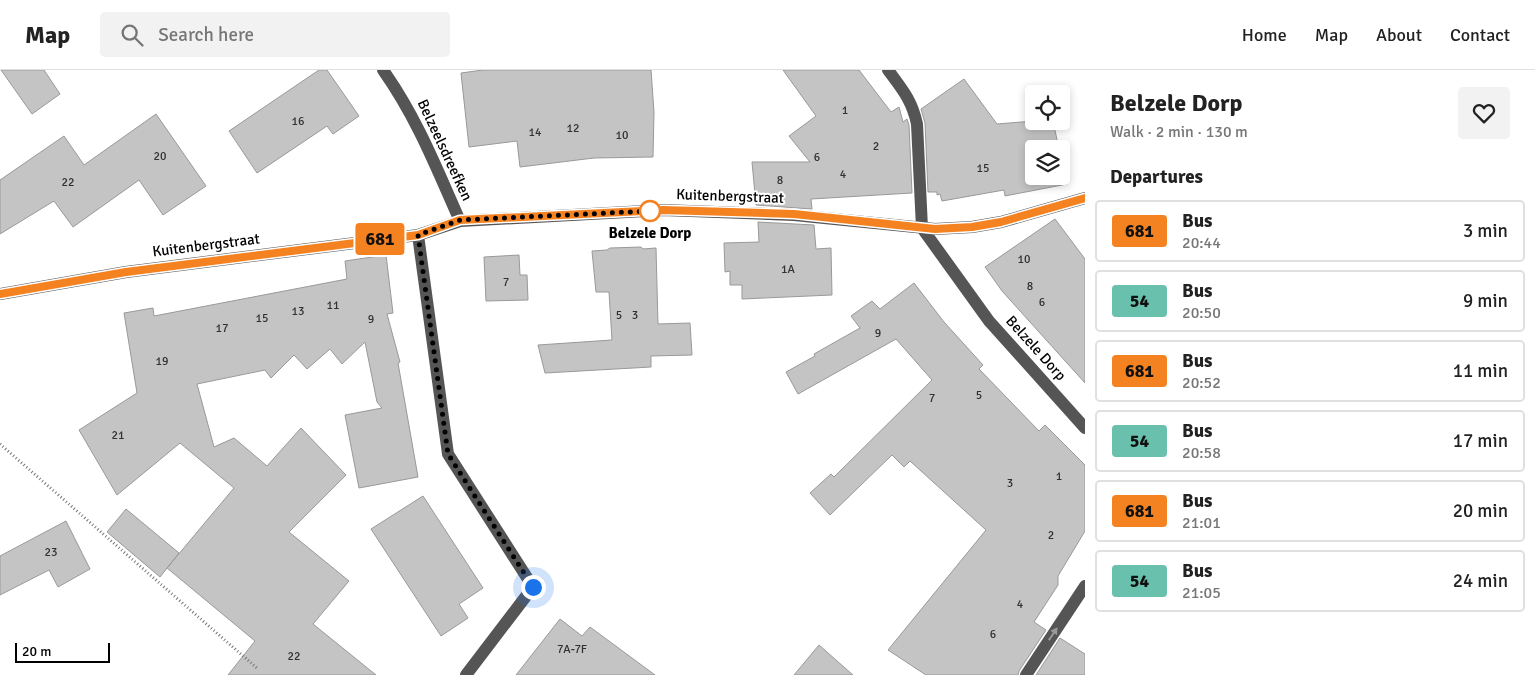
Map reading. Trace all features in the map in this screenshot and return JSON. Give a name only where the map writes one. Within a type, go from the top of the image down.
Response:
[{"type":"street","name":"Belzeelsdreefken","points":[[383,70],[401,96],[421,132],[460,220]]},
{"type":"street","points":[[888,70],[914,108],[917,124],[922,228],[972,227],[1001,222],[1085,198]]},
{"type":"street","name":"Kuitenbergstraat","points":[[0,294],[126,272],[418,235],[460,220],[663,210],[794,214],[922,228]]},
{"type":"street","name":"Belzele Dorp","points":[[922,228],[989,321],[1085,428]]},
{"type":"street","points":[[418,235],[448,454],[533,587],[466,675]]},
{"type":"street","points":[[1026,675],[1085,586]]},
{"type":"path","points":[[0,444],[258,669]]},
{"type":"building","points":[[1,70],[44,70],[60,94],[32,114]]},
{"type":"building","points":[[319,70],[327,70],[359,116],[333,134],[327,126],[257,173],[229,131]]},
{"type":"building","points":[[483,70],[651,70],[654,112],[653,157],[594,158],[520,167],[517,141],[469,147],[461,73]]},
{"type":"building","points":[[783,70],[859,70],[891,112],[899,107],[903,122],[907,119],[909,125],[912,193],[811,199],[812,209],[756,205],[752,162],[810,162],[789,136],[816,116]]},
{"type":"building","points":[[964,79],[997,124],[1025,122],[1025,130],[1055,130],[1057,140],[1025,140],[1025,185],[1062,185],[1005,196],[1004,190],[942,201],[940,194],[937,195],[937,192],[928,192],[925,123],[921,109]]},
{"type":"building","points":[[156,114],[206,186],[163,215],[139,180],[73,227],[54,201],[0,234],[0,180],[64,136],[84,165]]},
{"type":"building","points":[[1055,219],[1085,259],[1085,383],[1002,291],[985,267]]},
{"type":"building","points":[[758,222],[814,225],[816,249],[831,248],[832,295],[742,299],[742,285],[730,285],[730,271],[725,272],[724,243],[759,242]]},
{"type":"building","points":[[641,247],[643,249],[656,248],[658,324],[690,323],[692,355],[651,356],[651,367],[545,373],[538,345],[612,340],[609,292],[596,292],[592,251],[610,248]]},
{"type":"building","points":[[386,255],[393,313],[387,314],[400,362],[398,363],[418,477],[359,488],[345,415],[382,408],[377,402],[365,342],[342,364],[330,349],[307,369],[294,355],[271,378],[265,370],[197,384],[214,447],[234,438],[267,466],[301,428],[346,475],[289,532],[349,581],[313,624],[376,675],[228,675],[255,641],[167,568],[234,488],[180,443],[117,495],[79,430],[137,393],[124,313],[153,308],[154,316],[347,279],[345,261]]},
{"type":"building","points":[[519,255],[520,275],[527,275],[528,300],[486,301],[484,257]]},
{"type":"building","points":[[914,283],[944,322],[983,365],[979,369],[1039,431],[1045,425],[1085,465],[1085,531],[1058,576],[1058,585],[1034,622],[1046,630],[1018,675],[926,675],[888,650],[986,530],[910,461],[904,467],[892,455],[830,515],[810,493],[831,474],[834,477],[932,380],[896,339],[798,394],[786,372],[860,328],[851,316],[872,301],[880,309]]},
{"type":"building","points":[[423,496],[483,588],[459,604],[468,618],[441,636],[371,529]]},
{"type":"building","points":[[126,509],[179,553],[160,577],[107,532]]},
{"type":"building","points":[[66,521],[90,569],[58,587],[49,570],[0,595],[0,556]]},
{"type":"building","points":[[560,619],[582,636],[590,627],[655,675],[516,675]]},
{"type":"building","points":[[1060,638],[1085,654],[1085,675],[1036,675]]},
{"type":"building","points":[[819,645],[853,675],[794,675]]},
{"type":"bus line","name":"681","points":[[0,294],[126,272],[418,235],[460,220],[663,210],[794,214],[901,227],[935,229],[972,227],[1001,222],[1085,198]]},
{"type":"place","name":"Belzele Dorp","points":[[650,211]]},
{"type":"route","points":[[533,587],[459,474],[448,454],[418,235],[460,220],[650,211]]}]
